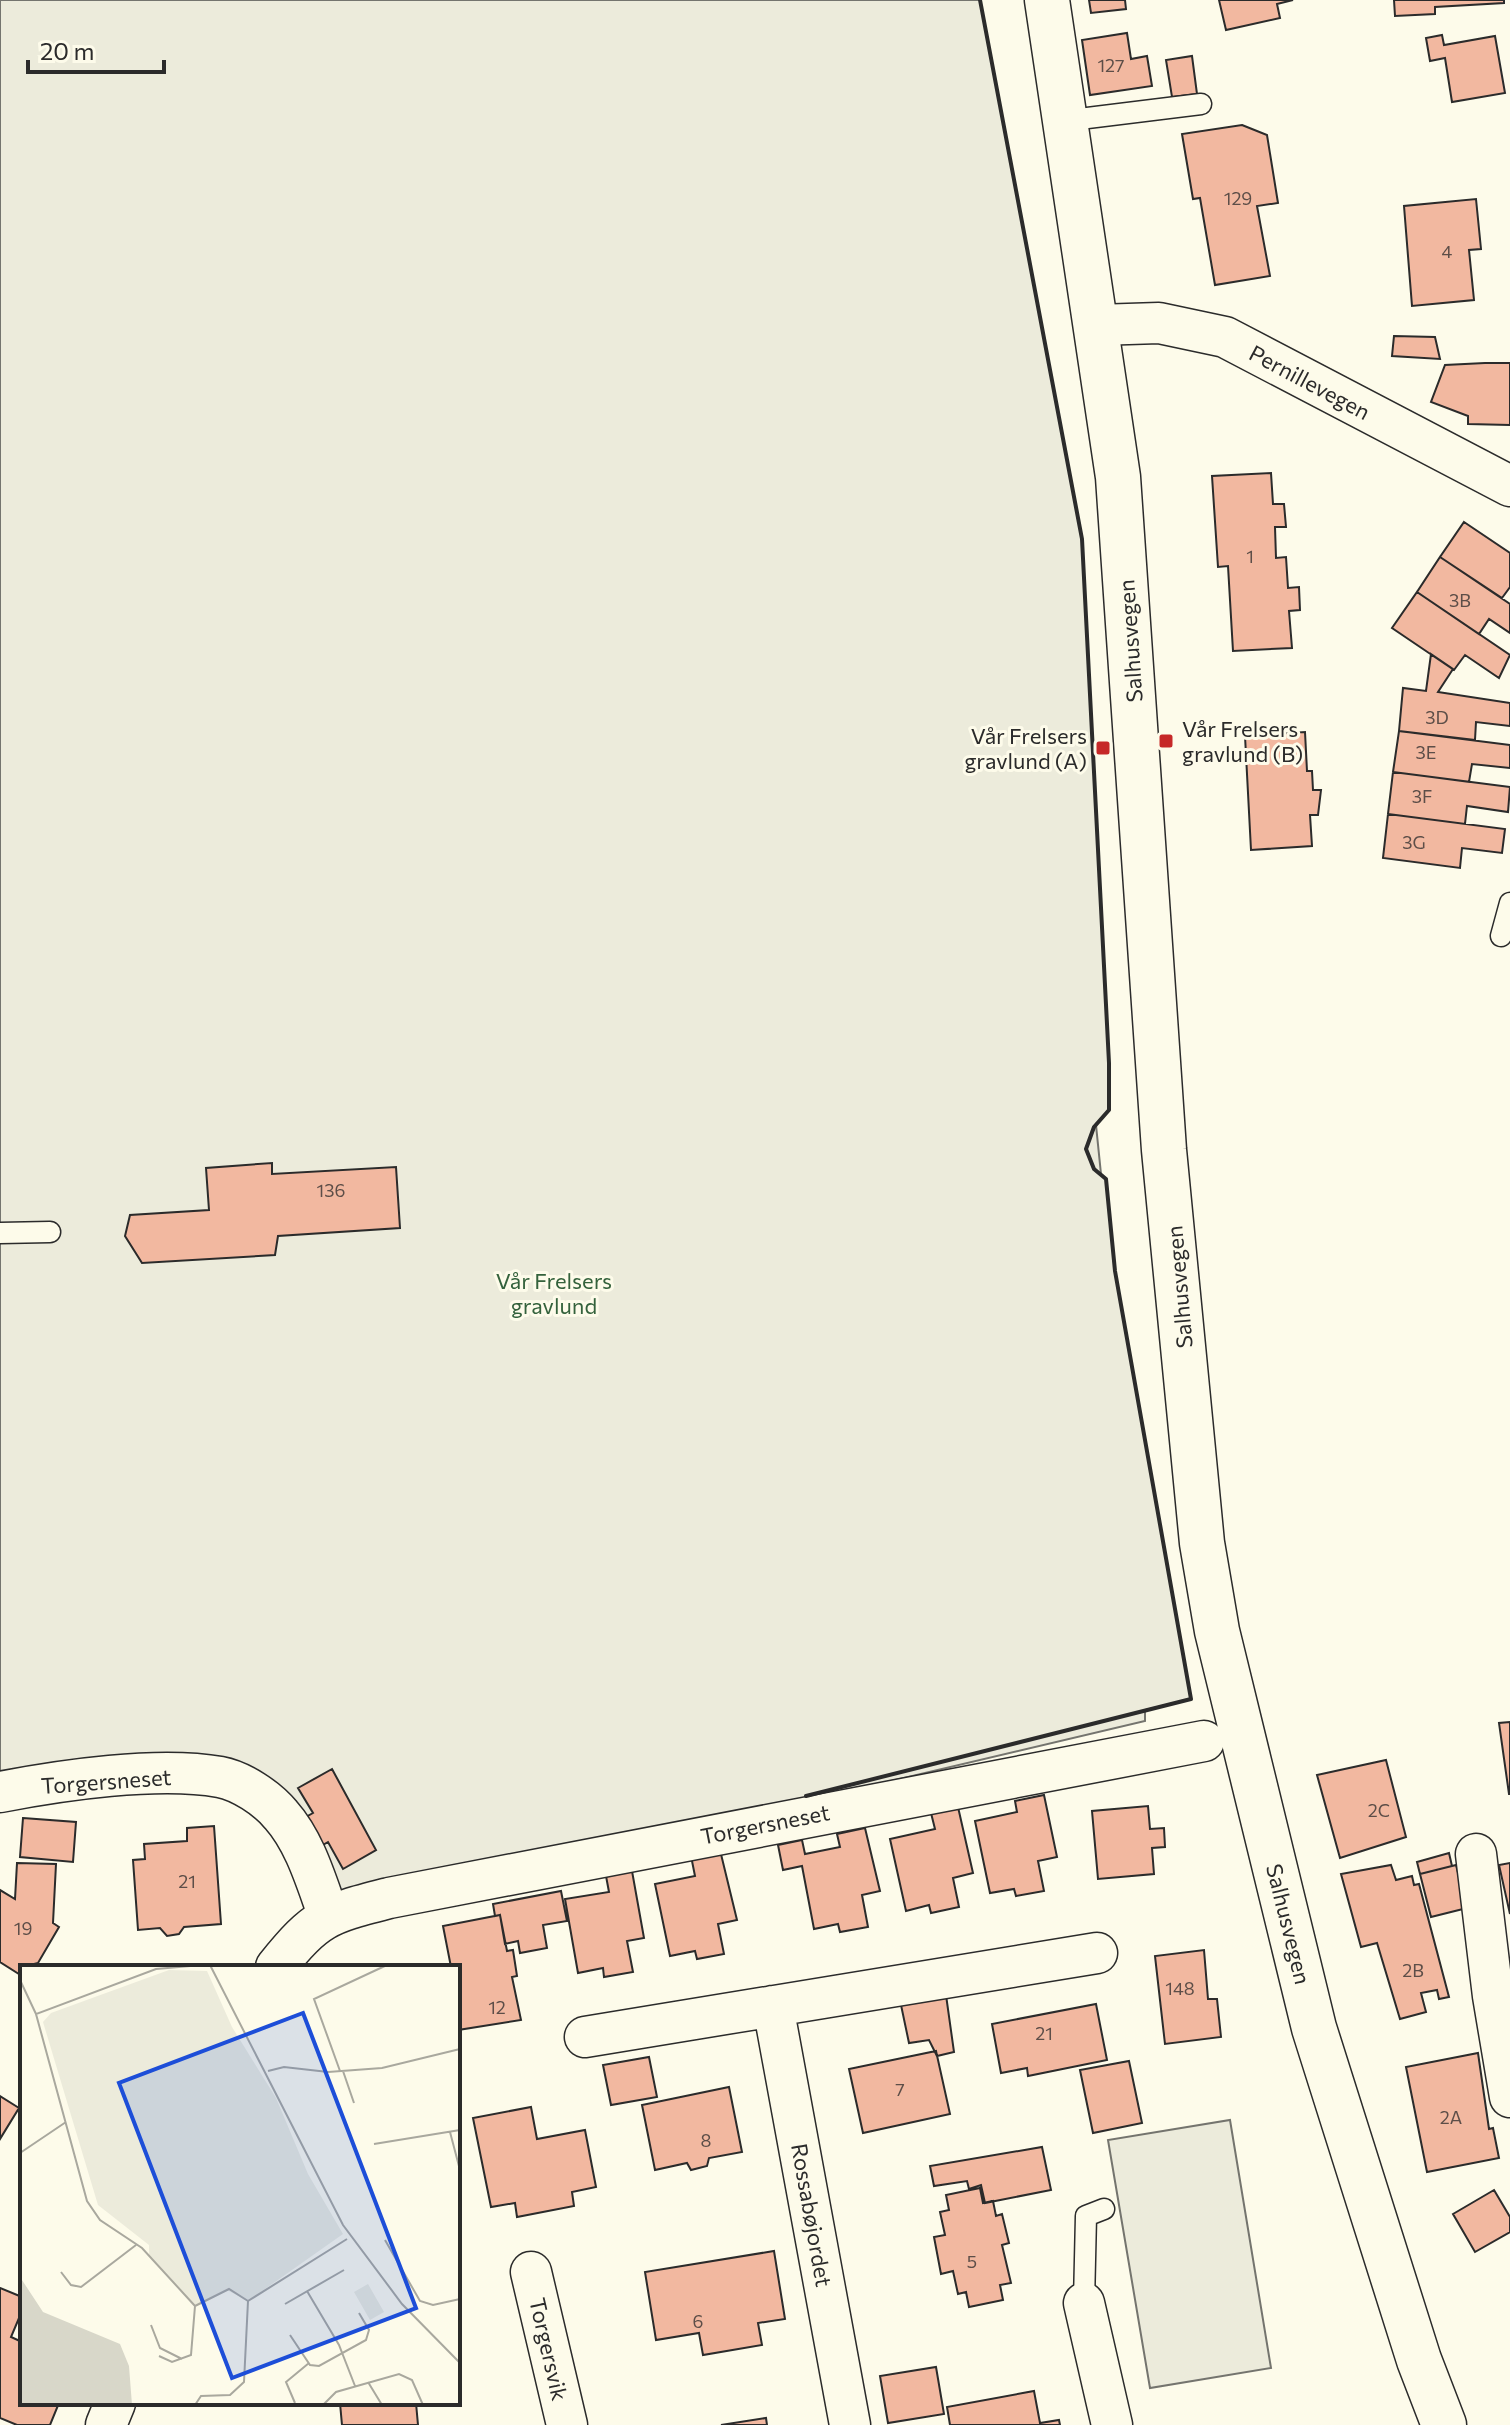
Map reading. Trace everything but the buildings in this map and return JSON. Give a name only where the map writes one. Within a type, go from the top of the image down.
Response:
[{"type":"main road","name":"Salhusvegen","points":[[1047,0],[1118,477],[1164,1150],[1202,1543],[1217,1631],[1314,2028],[1419,2360],[1444,2425]]},
{"type":"street","name":"Pernillevegen","points":[[1097,325],[1159,323],[1225,337],[1510,486]]},
{"type":"street","name":"Torgersneset","points":[[278,1965],[328,1914],[489,1876],[1204,1741]]},
{"type":"street","name":"Torgersneset","points":[[0,1792],[40,1784],[161,1774],[222,1777],[255,1792],[282,1815],[304,1850],[328,1914]]},
{"type":"street","points":[[1476,1854],[1493,1996],[1510,2097]]},
{"type":"street","points":[[585,2037],[1097,1953]]},
{"type":"street","name":"Rossabøjordet","points":[[773,2006],[850,2425]]},
{"type":"street","name":"Torgersvik","points":[[531,2272],[567,2425]]},
{"type":"street","points":[[1084,2303],[1112,2425]]},
{"type":"street","points":[[106,2425],[114,2405]]},
{"type":"lane","points":[[1063,121],[1201,104]]},
{"type":"lane","points":[[1501,936],[1510,903]]},
{"type":"lane","points":[[0,1233],[50,1232]]},
{"type":"lane","points":[[1084,2303],[1086,2216],[1104,2209]]},
{"type":"green space","name":"Vår Frelsers gravlund","points":[[0,0],[980,0],[1082,539],[1109,1063],[1109,1110],[1096,1125],[1101,1174],[1106,1179],[1115,1272],[1191,1699],[1145,1710],[1145,1721],[328,1914],[304,1850],[209,1776],[0,1792]]},
{"type":"green space","points":[[1230,2120],[1271,2368],[1150,2388],[1108,2140]]},
{"type":"wall","points":[[806,1796],[1191,1699],[1115,1271],[1106,1179],[1094,1169],[1086,1149],[1094,1127],[1109,1110],[1109,1063],[1082,539],[980,0]]},
{"type":"place","name":"Vår Frelsers gravlund (B)","points":[[1166,741]]},
{"type":"place","name":"Vår Frelsers gravlund (A)","points":[[1103,748]]}]
